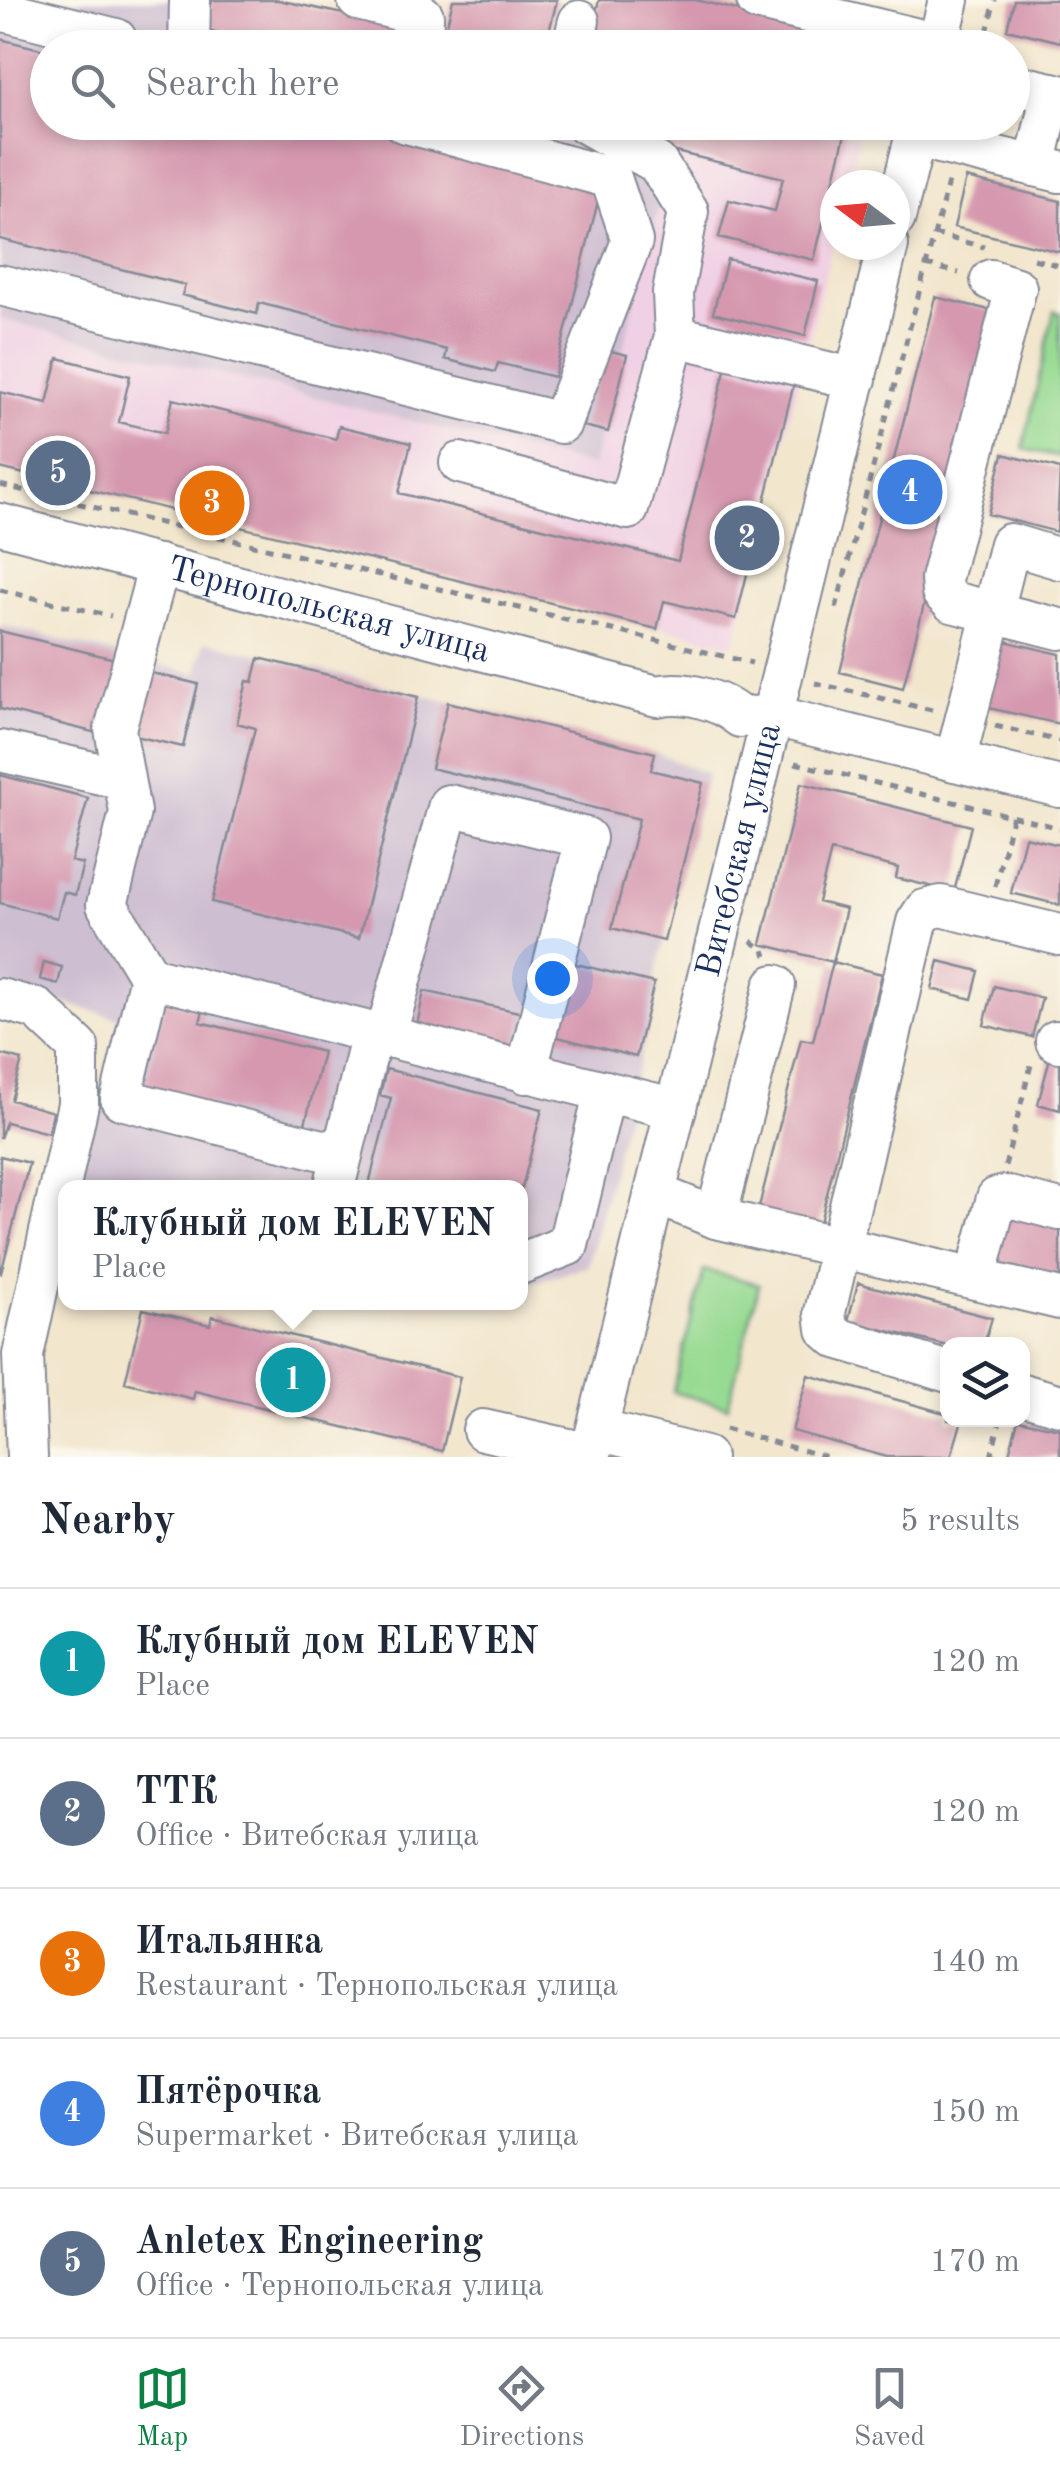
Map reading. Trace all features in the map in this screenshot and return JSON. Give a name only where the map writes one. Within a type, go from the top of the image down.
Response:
[{"type":"street","points":[[189,30],[190,0]]},
{"type":"street","points":[[358,0],[423,16],[423,30]]},
{"type":"street","points":[[758,0],[875,30]]},
{"type":"street","points":[[942,30],[949,0]]},
{"type":"street","points":[[0,10],[77,30]]},
{"type":"street","points":[[951,140],[1048,169],[1056,94],[1030,88]]},
{"type":"street","points":[[0,285],[561,424],[632,241],[611,178],[469,140]]},
{"type":"street","points":[[460,464],[628,509],[675,336],[673,292],[688,212],[657,163],[616,140]]},
{"type":"street","points":[[907,170],[914,140]]},
{"type":"street","name":"Витебская улица","points":[[593,1447],[676,1109],[757,716],[785,670],[884,260]]},
{"type":"street","points":[[991,280],[1016,288],[942,592],[952,602],[1025,620]]},
{"type":"street","points":[[675,336],[856,379]]},
{"type":"street","name":"Тернопольская улица","points":[[0,524],[656,696],[670,709],[711,720],[724,722],[757,716],[1041,782]]},
{"type":"street","points":[[1025,620],[1010,544],[1060,558]]},
{"type":"street","points":[[159,565],[115,729],[130,812],[106,905],[150,977],[676,1109]]},
{"type":"street","points":[[954,761],[966,718],[1060,567]]},
{"type":"street","points":[[0,751],[123,779]]},
{"type":"street","points":[[150,977],[121,1100],[338,1171],[449,805],[586,838],[526,1073]]},
{"type":"street","points":[[940,1370],[836,1338],[827,1329],[825,1312],[917,922],[926,910],[941,906],[1060,936]]},
{"type":"street","points":[[716,1218],[776,986]]},
{"type":"street","points":[[0,999],[37,1009],[78,1047],[78,1104],[14,1327],[23,1356],[26,1457],[0,1451]]},
{"type":"street","points":[[528,1261],[568,1245],[604,1092]]},
{"type":"street","points":[[656,1194],[716,1218],[1060,1299]]},
{"type":"street","points":[[976,1277],[997,1198],[1005,1196],[1060,1210]]},
{"type":"street","points":[[1030,1396],[1060,1405]]},
{"type":"street","points":[[483,1430],[593,1447],[708,1441]]},
{"type":"path","points":[[988,30],[995,0]]},
{"type":"path","points":[[0,485],[785,670],[816,683],[1060,741]]},
{"type":"path","points":[[0,590],[143,624]]},
{"type":"path","points":[[792,762],[1060,828]]},
{"type":"path","points":[[987,918],[1012,816],[1041,782]]},
{"type":"path","points":[[997,1198],[1034,1051],[1058,1042]]},
{"type":"path","points":[[990,1457],[998,1427]]},
{"type":"path","points":[[708,1441],[827,1457]]},
{"type":"shaded area","points":[[0,0],[208,0],[201,30],[30,30],[30,140],[580,140],[630,163],[659,206],[593,466],[0,319]]},
{"type":"shaded area","points":[[580,140],[858,140],[851,170],[820,170],[820,260],[829,260],[734,645],[0,467],[0,319],[593,466],[630,163]]},
{"type":"shaded area","points":[[0,625],[196,674],[205,641],[655,753],[707,774],[588,1266],[528,1284],[528,1180],[78,1180],[119,1018],[0,986]]},
{"type":"green space","points":[[1054,311],[1060,313],[1060,457],[1023,449]]},
{"type":"green space","points":[[704,1270],[759,1284],[728,1407],[673,1392]]},
{"type":"building","points":[[212,0],[278,0],[403,27],[402,30],[206,30]]},
{"type":"building","points":[[453,0],[557,0],[550,30],[446,30]]},
{"type":"building","points":[[599,0],[696,0],[819,30],[591,30]]},
{"type":"building","points":[[1014,0],[1060,0],[1060,42],[1030,35],[1030,30],[1007,29]]},
{"type":"building","points":[[0,39],[30,46],[30,140],[405,140],[601,189],[554,377],[498,363],[495,372],[445,359],[447,350],[259,303],[257,314],[182,295],[185,285],[0,239]]},
{"type":"building","points":[[640,140],[844,140],[836,170],[820,170],[820,236],[814,260],[719,237],[729,200],[775,211],[783,178],[639,143]]},
{"type":"building","points":[[966,178],[1060,201],[1060,252],[954,227]]},
{"type":"building","points":[[727,259],[818,281],[805,336],[713,313]]},
{"type":"building","points":[[935,297],[998,312],[903,688],[840,672]]},
{"type":"building","points":[[603,349],[627,355],[608,432],[584,426]]},
{"type":"building","points":[[58,358],[130,376],[119,422],[165,433],[173,399],[336,439],[339,426],[411,443],[399,493],[678,561],[726,366],[794,383],[736,619],[664,601],[657,629],[0,468],[0,392],[47,403]]},
{"type":"building","points":[[1003,454],[1060,469],[1057,532],[988,514]]},
{"type":"building","points":[[0,631],[123,661],[105,735],[0,709]]},
{"type":"building","points":[[1000,640],[1060,654],[1060,724],[984,707]]},
{"type":"building","points":[[259,658],[418,697],[359,938],[212,902],[255,728],[237,723],[247,681],[253,682]]},
{"type":"building","points":[[147,672],[198,684],[183,747],[131,735]]},
{"type":"building","points":[[448,702],[655,753],[651,770],[703,783],[664,941],[612,928],[639,819],[431,768]]},
{"type":"building","points":[[0,775],[88,798],[71,861],[83,864],[75,895],[64,892],[57,918],[0,903]]},
{"type":"building","points":[[801,783],[971,826],[954,892],[896,878],[898,868],[831,851],[818,902],[846,909],[833,962],[761,944]]},
{"type":"building","points":[[1025,837],[1060,845],[1060,905],[1011,893]]},
{"type":"building","points":[[939,961],[979,971],[972,999],[932,989]]},
{"type":"building","points":[[44,962],[62,967],[58,984],[40,979]]},
{"type":"building","points":[[568,962],[654,983],[636,1057],[550,1035]]},
{"type":"building","points":[[833,962],[882,974],[816,1238],[755,1223],[801,1039],[813,1041]]},
{"type":"building","points":[[994,986],[1042,998],[1032,1037],[984,1025]]},
{"type":"building","points":[[424,991],[523,1013],[515,1047],[417,1025]]},
{"type":"building","points":[[165,1002],[203,1011],[200,1022],[323,1052],[304,1128],[145,1088]]},
{"type":"building","points":[[1052,1050],[1060,1052],[1060,1110],[1038,1104]]},
{"type":"building","points":[[0,1054],[22,1060],[11,1100],[53,1112],[48,1133],[6,1122],[0,1138]]},
{"type":"building","points":[[386,1069],[542,1109],[524,1180],[370,1180],[391,1098],[380,1095]]},
{"type":"building","points":[[0,1156],[29,1163],[1,1273],[0,1272]]},
{"type":"building","points":[[1005,1212],[1060,1226],[1060,1285],[991,1268]]},
{"type":"building","points":[[858,1283],[992,1318],[986,1337],[940,1337],[940,1344],[848,1321]]},
{"type":"building","points":[[143,1310],[210,1325],[212,1316],[460,1377],[442,1451],[195,1391],[193,1399],[125,1382]]},
{"type":"building","points":[[808,1375],[940,1412],[940,1427],[960,1427],[951,1457],[887,1457],[792,1431]]},
{"type":"building","points":[[1030,1423],[1060,1429],[1060,1457],[1008,1457],[1016,1427],[1030,1427]]},
{"type":"place","name":"Anletex Engineering","points":[[58,473]]},
{"type":"place","name":"Пятёрочка","points":[[910,492]]},
{"type":"place","name":"Итальянка","points":[[212,503]]},
{"type":"place","name":"ТТК","points":[[747,538]]},
{"type":"place","name":"Клубный дом ELEVEN","points":[[293,1380]]}]
